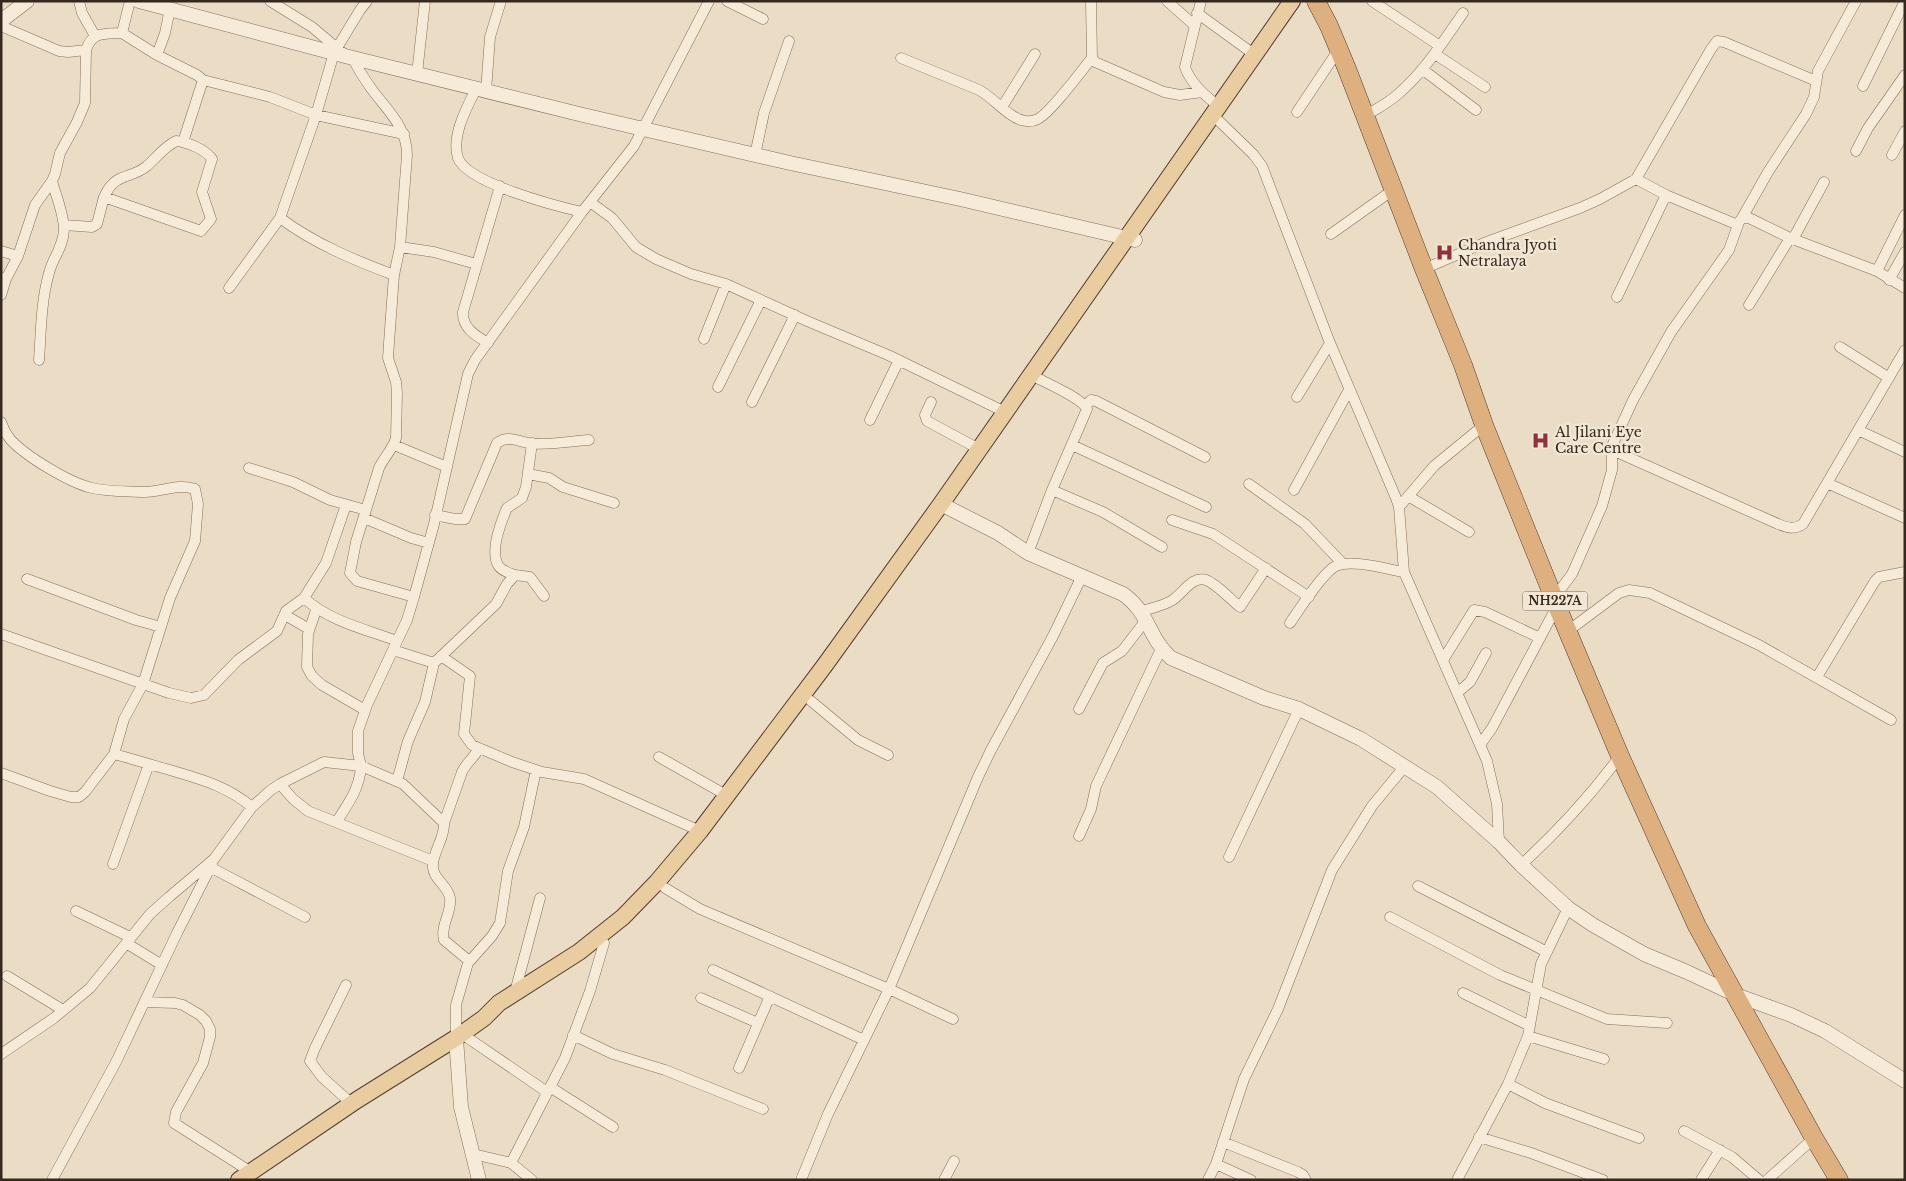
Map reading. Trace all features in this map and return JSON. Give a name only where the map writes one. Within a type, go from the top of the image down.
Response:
[{"type":"highway","name":"NH227A","points":[[1316,1],[1339,49],[1463,365],[1484,425],[1556,602],[1620,756],[1681,894],[1814,1138],[1839,1180]]},
{"type":"main road","points":[[1218,114],[1255,54],[1292,1]]},
{"type":"main road","points":[[484,1018],[501,1013],[522,1001],[630,923],[665,888],[700,847],[811,701],[946,506],[979,449],[1131,239],[1218,114],[1302,1]]},
{"type":"main road","points":[[245,1176],[352,1104],[459,1036],[484,1018],[499,1003],[579,952],[606,931],[657,882],[700,831],[946,506],[1039,379],[1131,239]]},
{"type":"street","points":[[1,21],[27,1]]},
{"type":"street","points":[[79,1],[82,13],[95,36]]},
{"type":"street","points":[[122,32],[130,1]]},
{"type":"street","points":[[139,1],[481,90],[755,155],[960,199],[1131,239]]},
{"type":"street","points":[[270,1],[299,18],[342,53],[396,119],[404,134],[407,145],[400,247],[394,275],[388,358],[396,382],[397,394],[394,445],[379,468],[356,542],[350,573],[353,578],[367,584],[414,597]]},
{"type":"street","points":[[229,288],[280,218],[316,115],[360,10],[368,1]]},
{"type":"street","points":[[417,74],[425,1]]},
{"type":"street","points":[[501,1],[490,37],[481,90],[462,117],[457,140],[458,158],[463,167],[500,186],[546,203],[582,212]]},
{"type":"street","points":[[337,821],[359,782],[361,766],[358,753],[358,731],[414,597],[429,542],[468,374],[582,212],[621,164],[644,129],[709,1]]},
{"type":"street","points":[[727,1],[763,19]]},
{"type":"street","points":[[901,58],[979,90],[1013,116],[1023,120],[1039,118],[1063,94],[1092,58],[1091,1]]},
{"type":"street","points":[[1167,1],[1194,25]]},
{"type":"street","points":[[1201,1],[1185,66],[1188,74],[1218,114],[1262,166],[1330,343],[1396,498],[1399,507],[1404,572],[1487,761],[1497,804],[1499,842]]},
{"type":"street","points":[[1372,1],[1485,87]]},
{"type":"street","points":[[1480,745],[1492,728],[1540,638],[1556,602],[1572,574],[1602,506],[1612,470],[1612,450],[1617,432],[1656,358],[1678,321],[1729,250],[1740,222],[1768,172],[1806,114],[1814,97],[1816,81],[1827,52],[1856,1]]},
{"type":"street","points":[[1863,86],[1903,3]]},
{"type":"street","points":[[157,55],[165,33],[170,9]]},
{"type":"street","points":[[1197,13],[1255,54]]},
{"type":"street","points":[[1365,116],[1396,96],[1438,50],[1462,13]]},
{"type":"street","points":[[1,26],[59,51],[86,50]]},
{"type":"street","points":[[1,295],[4,278],[18,256],[35,205],[52,181],[60,153],[85,103],[86,50],[89,42],[95,36],[122,32],[157,55],[189,70],[203,80],[281,101],[316,115],[404,134]]},
{"type":"street","points":[[755,155],[767,106],[790,41]]},
{"type":"street","points":[[1424,269],[1484,242],[1580,208],[1636,179],[1717,41],[1724,42],[1816,81]]},
{"type":"street","points":[[1296,112],[1339,49]]},
{"type":"street","points":[[1002,107],[1035,54]]},
{"type":"street","points":[[1092,58],[1098,64],[1164,92],[1180,95],[1202,92]]},
{"type":"street","points":[[1422,68],[1476,110]]},
{"type":"street","points":[[1856,152],[1868,128],[1905,74]]},
{"type":"street","points":[[183,142],[203,80]]},
{"type":"street","points":[[1892,155],[1905,131]]},
{"type":"street","points":[[64,225],[92,227],[97,224],[104,197],[109,187],[116,180],[141,170],[170,144],[176,141],[204,151],[212,158],[202,192],[211,219],[201,231],[104,197]]},
{"type":"street","points":[[1636,179],[1666,195],[1740,222],[1749,218],[1791,239],[1877,271],[1905,288]]},
{"type":"street","points":[[39,360],[45,292],[49,271],[60,249],[64,225],[52,181]]},
{"type":"street","points":[[1750,305],[1824,182]]},
{"type":"street","points":[[488,343],[471,332],[462,317],[500,186]]},
{"type":"street","points":[[1331,234],[1393,190]]},
{"type":"street","points":[[1617,297],[1666,195]]},
{"type":"street","points":[[590,202],[612,218],[630,240],[646,253],[682,271],[726,284],[899,360],[1005,412]]},
{"type":"street","points":[[1877,271],[1905,215]]},
{"type":"street","points":[[280,218],[318,243],[394,275]]},
{"type":"street","points":[[400,247],[452,256],[476,264]]},
{"type":"street","points":[[1,251],[18,256]]},
{"type":"street","points":[[1889,280],[1905,252]]},
{"type":"street","points":[[704,339],[726,284]]},
{"type":"street","points":[[718,387],[761,300]]},
{"type":"street","points":[[752,402],[795,315]]},
{"type":"street","points":[[1297,397],[1330,343]]},
{"type":"street","points":[[1840,347],[1889,378]]},
{"type":"street","points":[[1612,450],[1790,529],[1798,528],[1803,524],[1903,356]]},
{"type":"street","points":[[870,420],[899,360]]},
{"type":"street","points":[[1039,379],[1086,406]]},
{"type":"street","points":[[1294,490],[1349,390]]},
{"type":"street","points":[[1028,553],[1052,490],[1086,413],[1086,406],[1091,400],[1096,400],[1205,457]]},
{"type":"street","points":[[931,402],[925,415],[928,421],[979,449]]},
{"type":"street","points":[[1,422],[6,434],[19,447],[62,476],[80,484],[110,491],[153,492],[181,486],[194,489],[198,504],[195,541],[170,598],[143,684],[124,719],[114,754],[79,797],[71,797],[50,791],[1,773]]},
{"type":"street","points":[[1399,507],[1434,466],[1484,425]]},
{"type":"street","points":[[1858,430],[1905,452]]},
{"type":"street","points":[[435,515],[465,519],[501,440],[513,439],[532,443],[589,440]]},
{"type":"street","points":[[532,443],[528,474],[522,498],[507,508],[497,539],[496,555],[498,565],[505,571],[530,577],[544,596]]},
{"type":"street","points":[[394,445],[447,467]]},
{"type":"street","points":[[1072,445],[1206,506]]},
{"type":"street","points":[[249,468],[292,482],[330,500],[346,505],[411,538],[429,542]]},
{"type":"street","points":[[528,474],[549,478],[564,487],[614,503]]},
{"type":"street","points":[[1827,483],[1905,518]]},
{"type":"street","points":[[1249,484],[1306,524],[1344,564]]},
{"type":"street","points":[[1052,490],[1103,512],[1162,547]]},
{"type":"street","points":[[1408,496],[1469,532]]},
{"type":"street","points":[[1,634],[143,684],[190,698],[204,695],[238,660],[273,636],[290,607],[304,598],[329,556],[346,505]]},
{"type":"street","points":[[946,506],[998,533],[1028,553],[1123,594],[1132,600],[1144,616],[1161,649],[1171,658],[1264,698],[1299,710],[1361,739],[1405,766],[1437,787],[1499,842],[1568,908],[1644,954],[1736,995],[1791,1015],[1825,1031],[1905,1081]]},
{"type":"street","points":[[1172,520],[1213,534],[1309,597]]},
{"type":"street","points":[[1290,623],[1328,572],[1337,566],[1358,564],[1404,572]]},
{"type":"street","points":[[1079,709],[1103,664],[1122,651],[1144,616],[1174,599],[1190,584],[1202,580],[1207,580],[1213,584],[1240,607],[1266,568]]},
{"type":"street","points":[[1816,677],[1875,581],[1879,577],[1905,572]]},
{"type":"street","points":[[398,781],[408,741],[425,702],[437,659],[496,604],[515,574]]},
{"type":"street","points":[[800,1180],[828,1114],[889,988],[978,777],[1053,636],[1082,576]]},
{"type":"street","points":[[27,579],[136,620],[161,627]]},
{"type":"street","points":[[1568,631],[1619,593],[1629,590],[1640,590],[1759,644],[1891,720]]},
{"type":"street","points":[[304,598],[316,610],[328,616],[395,646],[437,659],[470,676],[464,734],[468,741],[478,748],[536,770],[584,779],[700,831]]},
{"type":"street","points":[[316,610],[309,629],[306,664],[309,672],[322,685],[366,710]]},
{"type":"street","points":[[1443,660],[1474,610],[1485,612],[1540,638]]},
{"type":"street","points":[[284,615],[309,629]]},
{"type":"street","points":[[1079,836],[1091,809],[1096,786],[1161,649]]},
{"type":"street","points":[[1457,693],[1470,682],[1486,653]]},
{"type":"street","points":[[811,701],[858,740],[888,755]]},
{"type":"street","points":[[1229,857],[1299,710]]},
{"type":"street","points":[[468,963],[466,957],[447,943],[442,934],[450,900],[448,892],[434,873],[433,861],[462,772],[474,758],[478,748]]},
{"type":"street","points":[[114,754],[217,784],[252,807]]},
{"type":"street","points":[[1521,865],[1574,811],[1602,780],[1620,756]]},
{"type":"street","points":[[659,757],[726,795]]},
{"type":"street","points":[[52,1180],[64,1155],[107,1080],[212,863],[252,807],[280,784],[324,762],[361,766],[398,781],[408,788],[444,823]]},
{"type":"street","points":[[113,864],[149,764]]},
{"type":"street","points":[[1208,1180],[1216,1164],[1244,1080],[1278,1010],[1332,870],[1372,806],[1405,766]]},
{"type":"street","points":[[479,1180],[460,1107],[459,1036],[456,1005],[468,963],[488,941],[500,923],[511,858],[524,827],[536,770]]},
{"type":"street","points":[[280,784],[300,806],[433,861]]},
{"type":"street","points":[[212,863],[305,917]]},
{"type":"street","points":[[1,1054],[22,1041],[63,1010],[101,976],[150,914],[169,896],[212,863]]},
{"type":"street","points":[[1418,886],[1547,952]]},
{"type":"street","points":[[665,888],[700,909],[889,988],[954,1019]]},
{"type":"street","points":[[515,992],[540,898]]},
{"type":"street","points":[[1458,1179],[1508,1084],[1529,1031],[1541,964],[1568,908]]},
{"type":"street","points":[[76,911],[128,940],[162,965]]},
{"type":"street","points":[[1390,917],[1500,975],[1607,1019],[1666,1023]]},
{"type":"street","points":[[511,1163],[565,1058],[590,991],[604,943]]},
{"type":"street","points":[[713,970],[864,1040]]},
{"type":"street","points":[[6,976],[63,1010]]},
{"type":"street","points":[[346,984],[310,1061],[322,1078],[352,1104]]},
{"type":"street","points":[[1463,993],[1529,1031],[1604,1059]]},
{"type":"street","points":[[739,1068],[770,996]]},
{"type":"street","points":[[701,998],[758,1023]]},
{"type":"street","points":[[145,1002],[183,1005],[206,1020],[210,1029],[210,1037],[203,1063],[176,1112],[174,1123],[245,1176]]},
{"type":"street","points":[[573,1035],[613,1054],[665,1070],[763,1109]]},
{"type":"street","points":[[459,1036],[613,1127]]},
{"type":"street","points":[[1508,1084],[1545,1103],[1639,1138]]},
{"type":"street","points":[[1684,1131],[1732,1157],[1759,1180]]},
{"type":"street","points":[[1479,1137],[1531,1153],[1603,1180]]},
{"type":"street","points":[[1767,1180],[1814,1138]]},
{"type":"street","points":[[1223,1142],[1298,1172],[1306,1180]]},
{"type":"street","points":[[1701,1180],[1720,1150]]},
{"type":"street","points":[[472,1154],[511,1163],[532,1180]]},
{"type":"street","points":[[944,1180],[954,1161]]},
{"type":"street","points":[[1216,1164],[1252,1180]]},
{"type":"place","name":"Chandra Jyoti Netralaya","points":[[1444,253]]},
{"type":"place","name":"Al Jilani Eye Care Centre","points":[[1541,440]]}]
